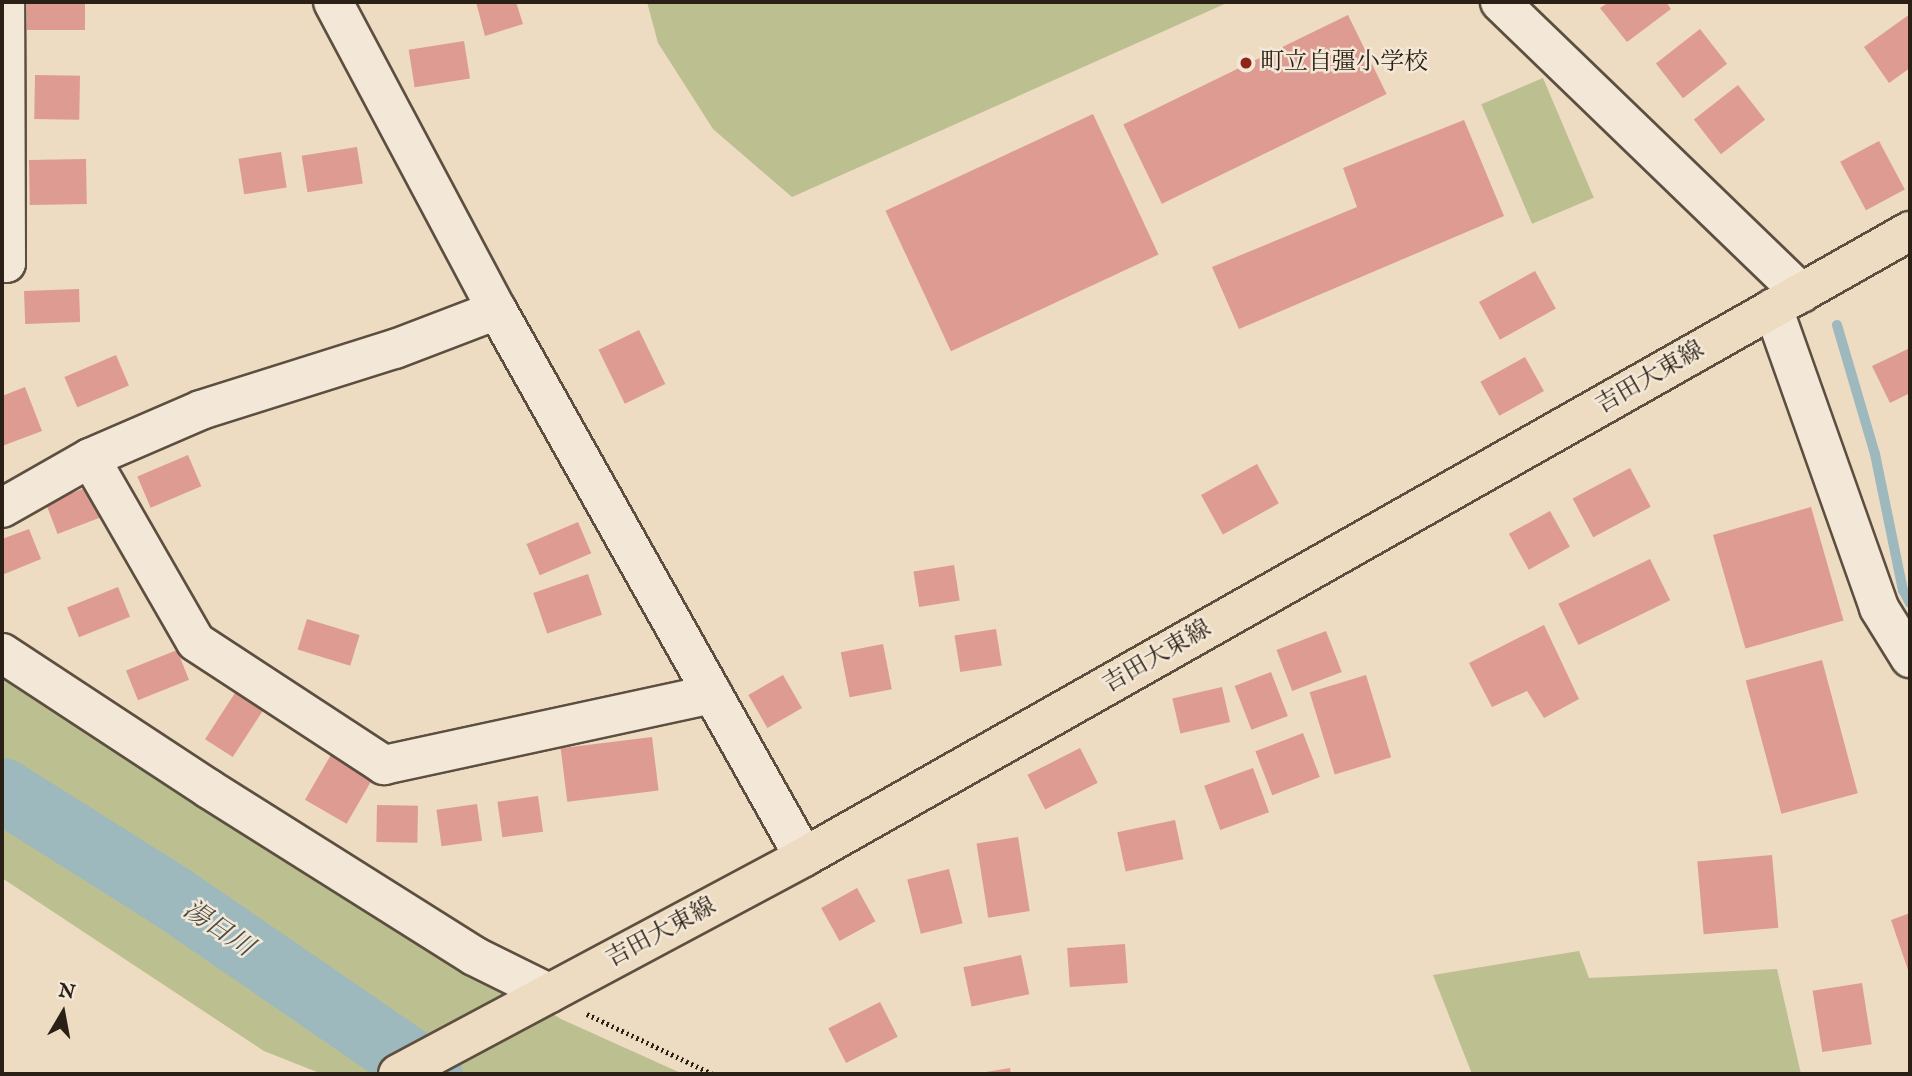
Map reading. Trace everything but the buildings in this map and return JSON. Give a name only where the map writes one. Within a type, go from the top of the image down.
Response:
[{"type":"main road","name":"吉田大東線","points":[[398,1074],[804,857],[1910,231]]},
{"type":"street","points":[[2,263],[6,263],[3,74],[5,2]]},
{"type":"street","points":[[333,2],[497,310],[804,857]]},
{"type":"street","points":[[1500,2],[1787,300],[1879,608],[1910,658]]},
{"type":"street","points":[[2,508],[90,458],[201,410],[395,348],[497,310]]},
{"type":"street","points":[[90,458],[196,642],[384,765],[712,694]]},
{"type":"street","points":[[2,653],[209,789],[542,997]]},
{"type":"path","points":[[542,997],[713,1074]]},
{"type":"green space","points":[[647,2],[1229,2],[792,197],[713,129],[658,43]]},
{"type":"green space","points":[[1543,78],[1594,198],[1532,224],[1481,104]]},
{"type":"green space","points":[[2,676],[561,1019],[683,1074],[322,1074],[264,1051],[2,878]]},
{"type":"green space","points":[[1579,951],[1589,978],[1777,969],[1801,1074],[1472,1074],[1433,975]]},
{"type":"waterway","points":[[1837,325],[1875,454],[1903,590],[1910,603]]},
{"type":"waterway","name":"湯日川","points":[[2,790],[172,897],[430,1074]]},
{"type":"place","name":"町立自彊小学校","points":[[1246,63]]}]
